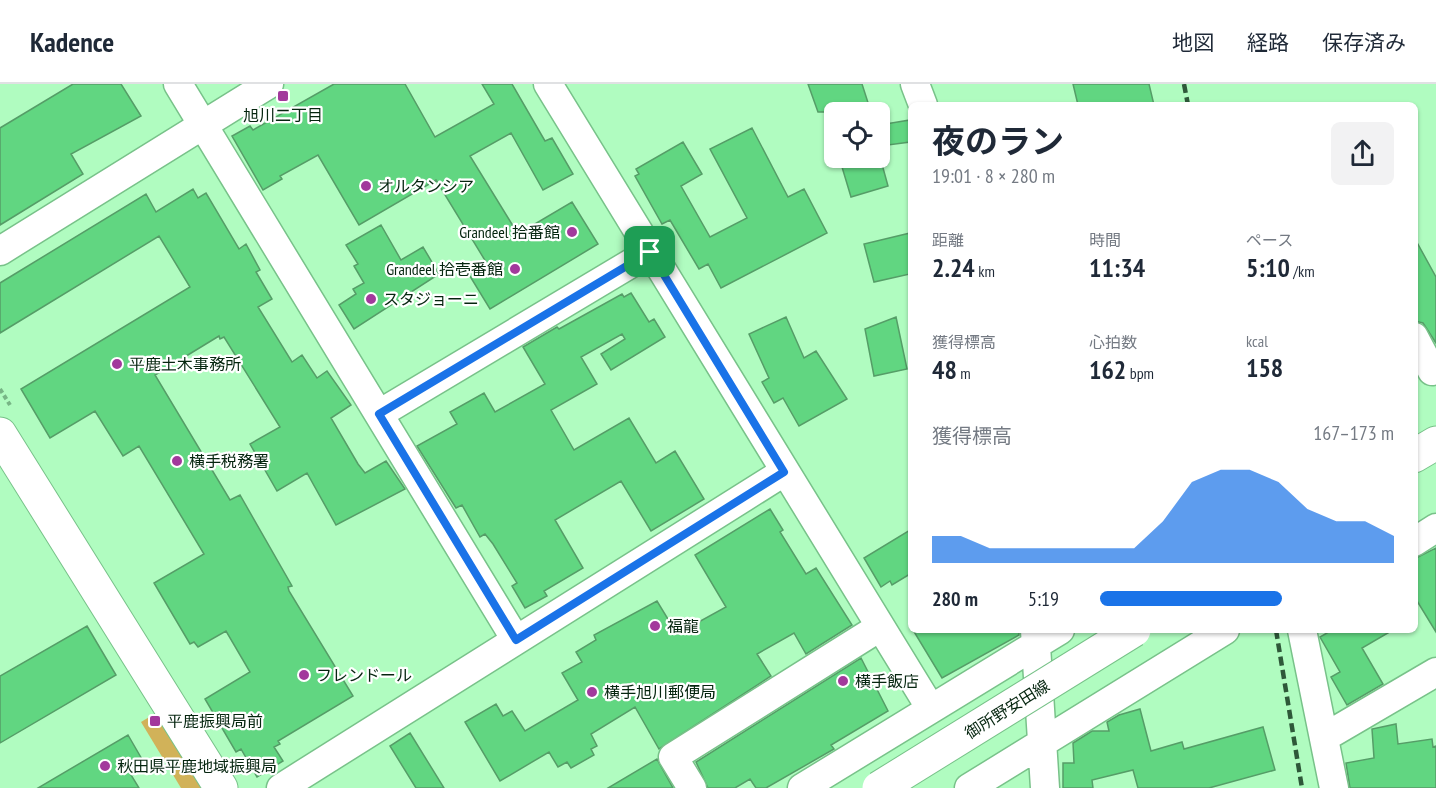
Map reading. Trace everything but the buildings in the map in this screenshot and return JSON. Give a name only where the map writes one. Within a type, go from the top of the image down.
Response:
[{"type":"street","points":[[178,84],[516,640]]},
{"type":"street","points":[[0,251],[269,84]]},
{"type":"street","points":[[548,84],[931,709]]},
{"type":"street","points":[[915,84],[922,102]]},
{"type":"street","points":[[379,414],[650,252]]},
{"type":"street","points":[[1418,348],[1427,373]]},
{"type":"street","points":[[0,434],[221,788]]},
{"type":"street","points":[[1418,454],[1436,443]]},
{"type":"street","points":[[281,788],[784,472]]},
{"type":"street","points":[[1418,539],[1436,528]]},
{"type":"street","points":[[692,788],[673,757],[880,627]]},
{"type":"street","name":"御所野安田線","points":[[879,788],[1129,633]]},
{"type":"street","points":[[969,788],[1220,633]]},
{"type":"street","points":[[1303,633],[1334,788]]},
{"type":"street","points":[[802,788],[931,709],[1044,635]]},
{"type":"street","points":[[1044,635],[1041,744],[1045,788]]},
{"type":"street","points":[[1325,737],[1436,672]]},
{"type":"shaded area","points":[[156,713],[201,788],[181,788],[141,722]]},
{"type":"railway","points":[[1184,84],[1187,102]]},
{"type":"railway","points":[[1276,633],[1302,788]]},
{"type":"place","name":"旭川二丁目","points":[[283,96]]},
{"type":"place","name":"オルタンシア","points":[[366,186]]},
{"type":"place","name":"Grandeel 拾番館","points":[[572,232]]},
{"type":"place","name":"Grandeel 拾壱番館","points":[[515,269]]},
{"type":"place","name":"スタジョーニ","points":[[371,299]]},
{"type":"place","name":"平鹿土木事務所","points":[[117,364]]},
{"type":"place","name":"横手税務署","points":[[177,461]]},
{"type":"place","name":"福龍","points":[[655,626]]},
{"type":"place","name":"フレンドール","points":[[304,675]]},
{"type":"place","name":"横手飯店","points":[[843,681]]},
{"type":"place","name":"横手旭川郵便局","points":[[592,692]]},
{"type":"place","name":"平鹿振興局前","points":[[155,721]]},
{"type":"place","name":"秋田県平鹿地域振興局","points":[[105,766]]},
{"type":"route","points":[[650,252],[784,472],[516,640],[379,414],[650,252]]}]
